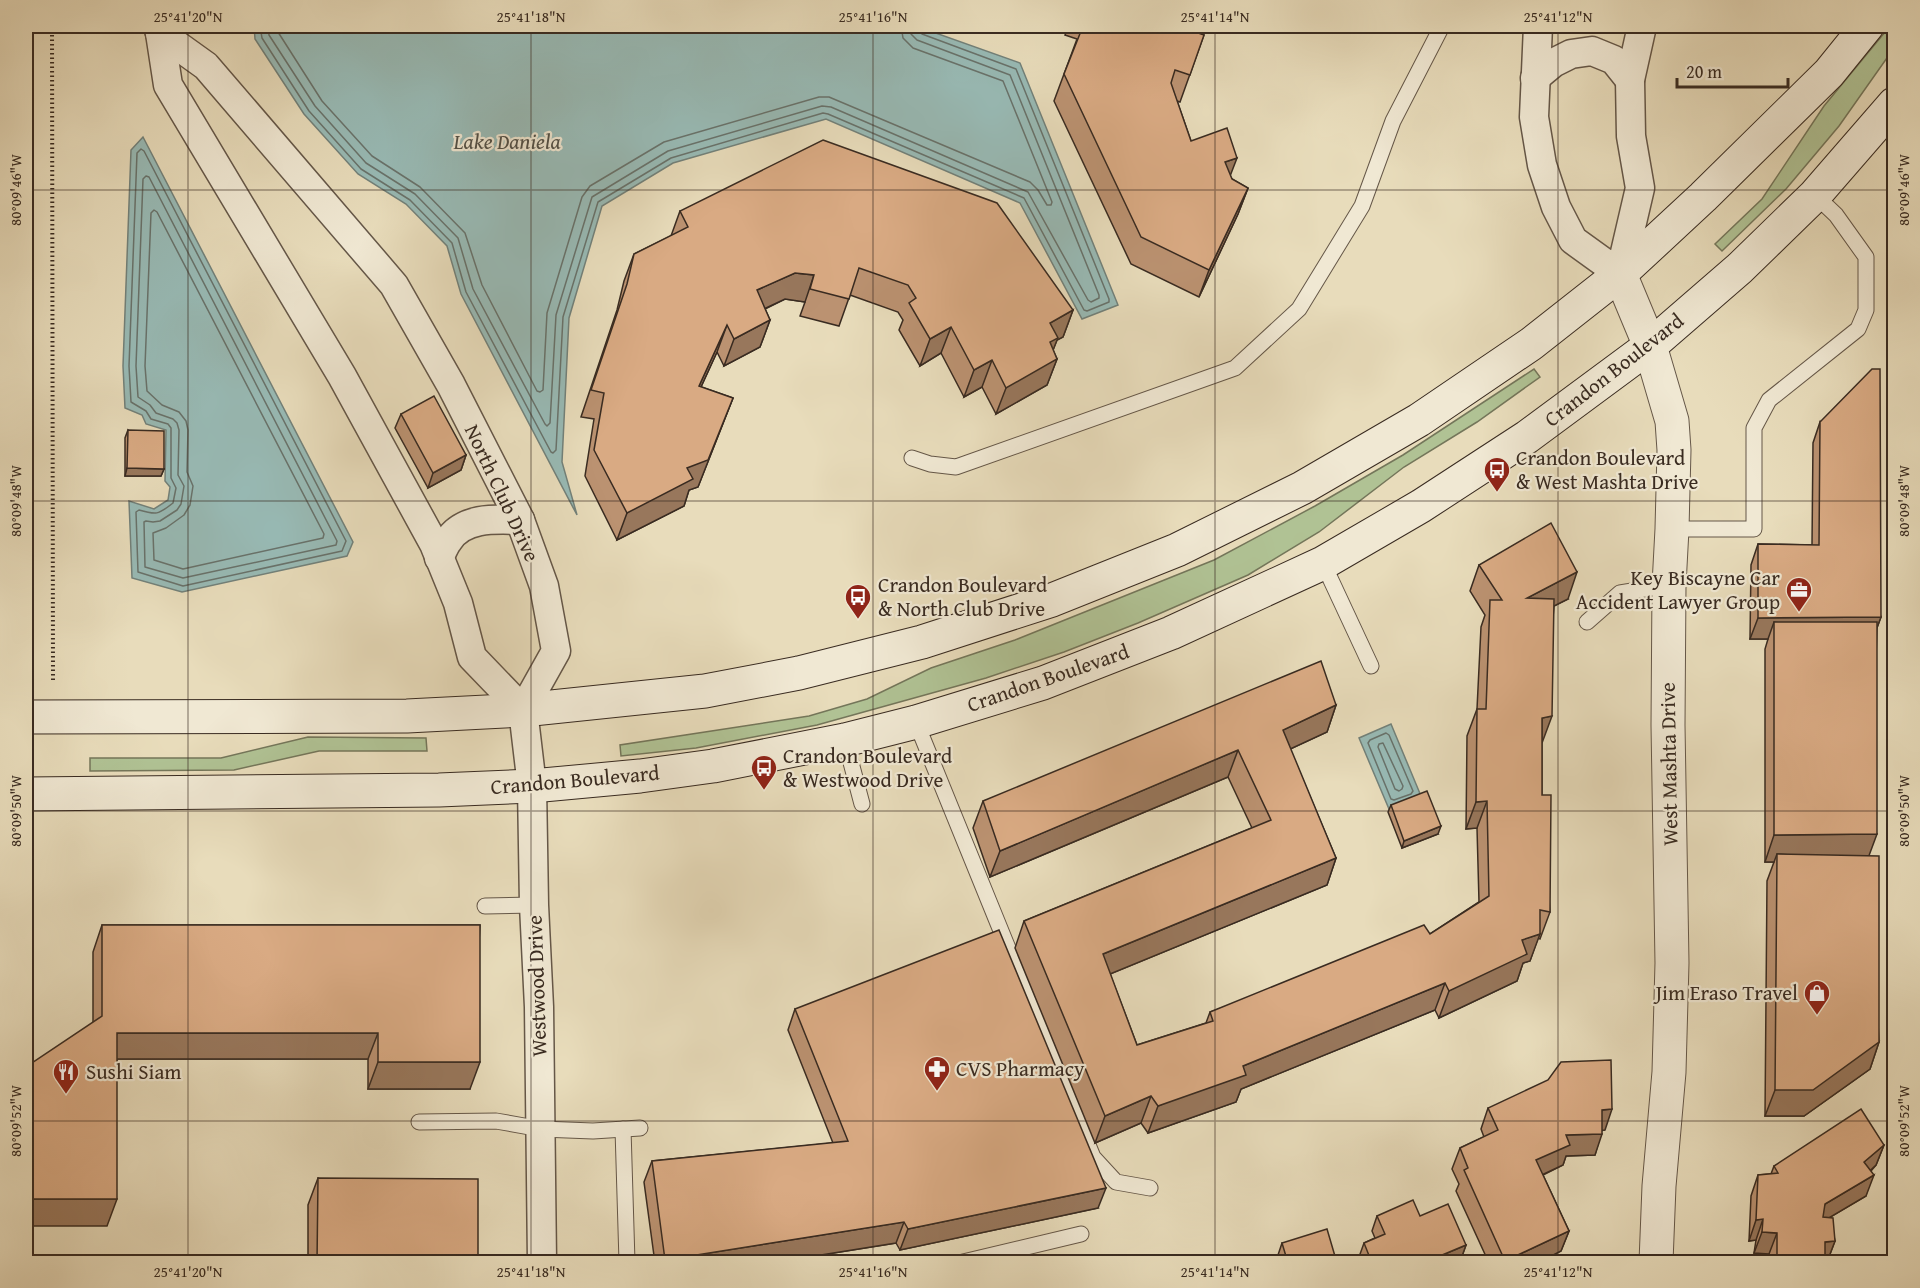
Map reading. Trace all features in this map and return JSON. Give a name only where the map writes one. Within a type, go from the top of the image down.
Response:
[{"type":"main road","points":[[39,717],[407,716],[523,710],[705,691],[799,674],[922,642],[1052,600],[1177,550],[1302,488],[1419,420],[1531,344],[1620,274],[1703,196],[1829,73],[1867,26]]},
{"type":"main road","name":"Crandon Boulevard","points":[[26,794],[439,790],[531,786],[640,776],[713,766],[845,740],[916,722],[1043,683],[1171,633],[1323,563],[1421,506],[1527,437],[1650,346],[1740,268],[1815,195],[1894,104]]},
{"type":"main road","name":"West Mashta Drive","points":[[1620,274],[1650,346],[1672,421],[1674,450],[1669,585],[1668,725],[1672,963],[1669,1072],[1659,1186],[1656,1263]]},
{"type":"street","points":[[1538,26],[1534,117],[1542,165],[1556,207],[1573,240],[1620,274],[1640,188],[1631,136],[1630,80],[1642,26]]},
{"type":"street","name":"North Club Drive","points":[[159,29],[206,66],[394,285],[451,385],[520,520],[544,586],[556,651],[523,710],[472,657],[458,603],[434,544],[342,376],[168,85],[159,29]]},
{"type":"street","points":[[1535,78],[1553,63],[1571,54],[1592,51],[1614,60],[1630,80]]},
{"type":"street","points":[[439,558],[449,539],[464,526],[490,519],[520,520]]},
{"type":"street","name":"Westwood Drive","points":[[523,710],[531,786],[539,1007],[542,1263]]},
{"type":"lane","points":[[912,458],[930,464],[956,467],[1235,368],[1299,309],[1362,206],[1393,121],[1442,26]]},
{"type":"lane","points":[[1672,529],[1754,529],[1754,428],[1769,400],[1858,329],[1866,310],[1866,257],[1836,215],[1815,195]]},
{"type":"lane","points":[[1323,563],[1371,666]]},
{"type":"lane","points":[[1587,622],[1620,593],[1669,585]]},
{"type":"lane","points":[[916,722],[1093,1156],[1116,1182],[1150,1188]]},
{"type":"lane","points":[[845,740],[862,804]]},
{"type":"lane","points":[[485,906],[534,905]]},
{"type":"lane","points":[[419,1122],[496,1121],[541,1129],[592,1131],[640,1128]]},
{"type":"lane","points":[[623,1129],[627,1263]]},
{"type":"lane","points":[[963,1263],[1081,1234]]},
{"type":"path","points":[[39,717],[52,26]]},
{"type":"green space","points":[[1890,26],[1894,26],[1894,48],[1839,126],[1786,189],[1722,251],[1715,244],[1762,199],[1824,106]]},
{"type":"green space","points":[[1534,369],[1540,377],[1477,422],[1404,467],[1319,532],[1248,575],[1138,623],[1064,652],[986,678],[817,725],[696,748],[621,756],[620,745],[809,716],[867,699],[931,668],[1015,640],[1214,560],[1315,506],[1403,455]]},
{"type":"green space","points":[[308,737],[426,738],[427,751],[319,751],[234,770],[90,771],[90,758],[221,758]]},
{"type":"water","name":"Lake Daniela","points":[[254,26],[916,26],[1020,63],[1118,305],[1082,319],[1020,203],[826,119],[673,163],[602,206],[569,318],[562,462],[577,515],[461,294],[447,246],[406,204],[358,174],[304,114],[255,39]]},
{"type":"water","points":[[143,137],[353,542],[347,556],[182,592],[132,578],[129,501],[154,509],[168,500],[170,487],[165,481],[166,430],[146,424],[142,415],[125,408],[123,366],[131,150]]},
{"type":"water","points":[[1391,724],[1421,796],[1389,809],[1359,738]]},
{"type":"building","points":[[1083,26],[1188,26],[1187,29],[1204,35],[1190,75],[1175,70],[1171,83],[1191,141],[1227,128],[1237,158],[1225,162],[1232,179],[1248,188],[1209,270],[1141,237],[1064,74]]},
{"type":"building","points":[[823,140],[997,203],[1073,310],[1050,323],[1058,338],[1050,342],[1057,359],[1006,388],[992,360],[974,370],[951,327],[930,339],[909,303],[916,298],[908,285],[859,268],[849,299],[810,289],[814,275],[795,273],[757,290],[770,320],[734,339],[727,325],[699,386],[733,398],[708,460],[687,468],[693,479],[627,513],[594,450],[604,393],[591,390],[627,284],[634,254],[688,227],[680,211]]},
{"type":"building","points":[[1872,369],[1880,369],[1881,617],[1758,618],[1758,544],[1819,545],[1820,422]]},
{"type":"building","points":[[434,396],[466,455],[433,473],[401,414]]},
{"type":"building","points":[[128,430],[164,431],[164,469],[127,468]]},
{"type":"building","points":[[1551,523],[1577,572],[1527,598],[1554,599],[1552,716],[1542,718],[1542,795],[1551,795],[1550,912],[1540,910],[1540,934],[1522,940],[1527,954],[1449,991],[1445,983],[1243,1066],[1246,1075],[1158,1106],[1151,1096],[1105,1116],[1024,921],[1271,820],[1238,750],[1000,851],[983,801],[1321,661],[1336,705],[1283,730],[1336,858],[1103,954],[1137,1045],[1213,1021],[1210,1012],[1424,925],[1430,934],[1489,896],[1487,801],[1476,802],[1477,709],[1486,709],[1490,600],[1502,600],[1479,565]]},
{"type":"building","points":[[1774,622],[1877,622],[1877,834],[1774,835]]},
{"type":"building","points":[[1427,791],[1441,826],[1404,841],[1391,805]]},
{"type":"building","points":[[1777,854],[1879,856],[1879,1042],[1813,1090],[1775,1090]]},
{"type":"building","points":[[102,925],[480,925],[480,1062],[378,1062],[378,1033],[117,1033],[117,1199],[26,1199],[26,1067],[102,1016]]},
{"type":"building","points":[[999,930],[1106,1188],[908,1229],[904,1222],[665,1260],[652,1161],[848,1141],[795,1009]]},
{"type":"building","points":[[1611,1060],[1612,1109],[1602,1110],[1602,1134],[1566,1135],[1570,1145],[1536,1160],[1569,1231],[1505,1261],[1464,1170],[1468,1168],[1460,1148],[1498,1130],[1488,1108],[1548,1080],[1561,1062]]},
{"type":"building","points":[[1861,1109],[1884,1145],[1864,1162],[1874,1175],[1825,1204],[1823,1217],[1833,1218],[1835,1241],[1825,1242],[1825,1263],[1777,1263],[1777,1233],[1762,1232],[1763,1219],[1756,1220],[1758,1175],[1778,1173],[1774,1166]]},
{"type":"building","points":[[318,1178],[478,1179],[478,1263],[317,1263]]},
{"type":"building","points":[[1413,1200],[1420,1216],[1448,1204],[1466,1245],[1428,1261],[1429,1263],[1372,1263],[1364,1243],[1385,1234],[1377,1216]]},
{"type":"building","points":[[1327,1229],[1337,1263],[1288,1263],[1282,1243]]},
{"type":"place","name":"Crandon Boulevard & West Mashta Drive","points":[[1497,493]]},
{"type":"place","name":"Key Biscayne Car Accident Lawyer Group","points":[[1799,613]]},
{"type":"place","name":"Crandon Boulevard & North Club Drive","points":[[858,620]]},
{"type":"place","name":"Crandon Boulevard & Westwood Drive","points":[[764,791]]},
{"type":"place","name":"Jim Eraso Travel","points":[[1817,1016]]},
{"type":"place","name":"CVS Pharmacy","points":[[937,1092]]},
{"type":"place","name":"Sushi Siam","points":[[66,1095]]}]
